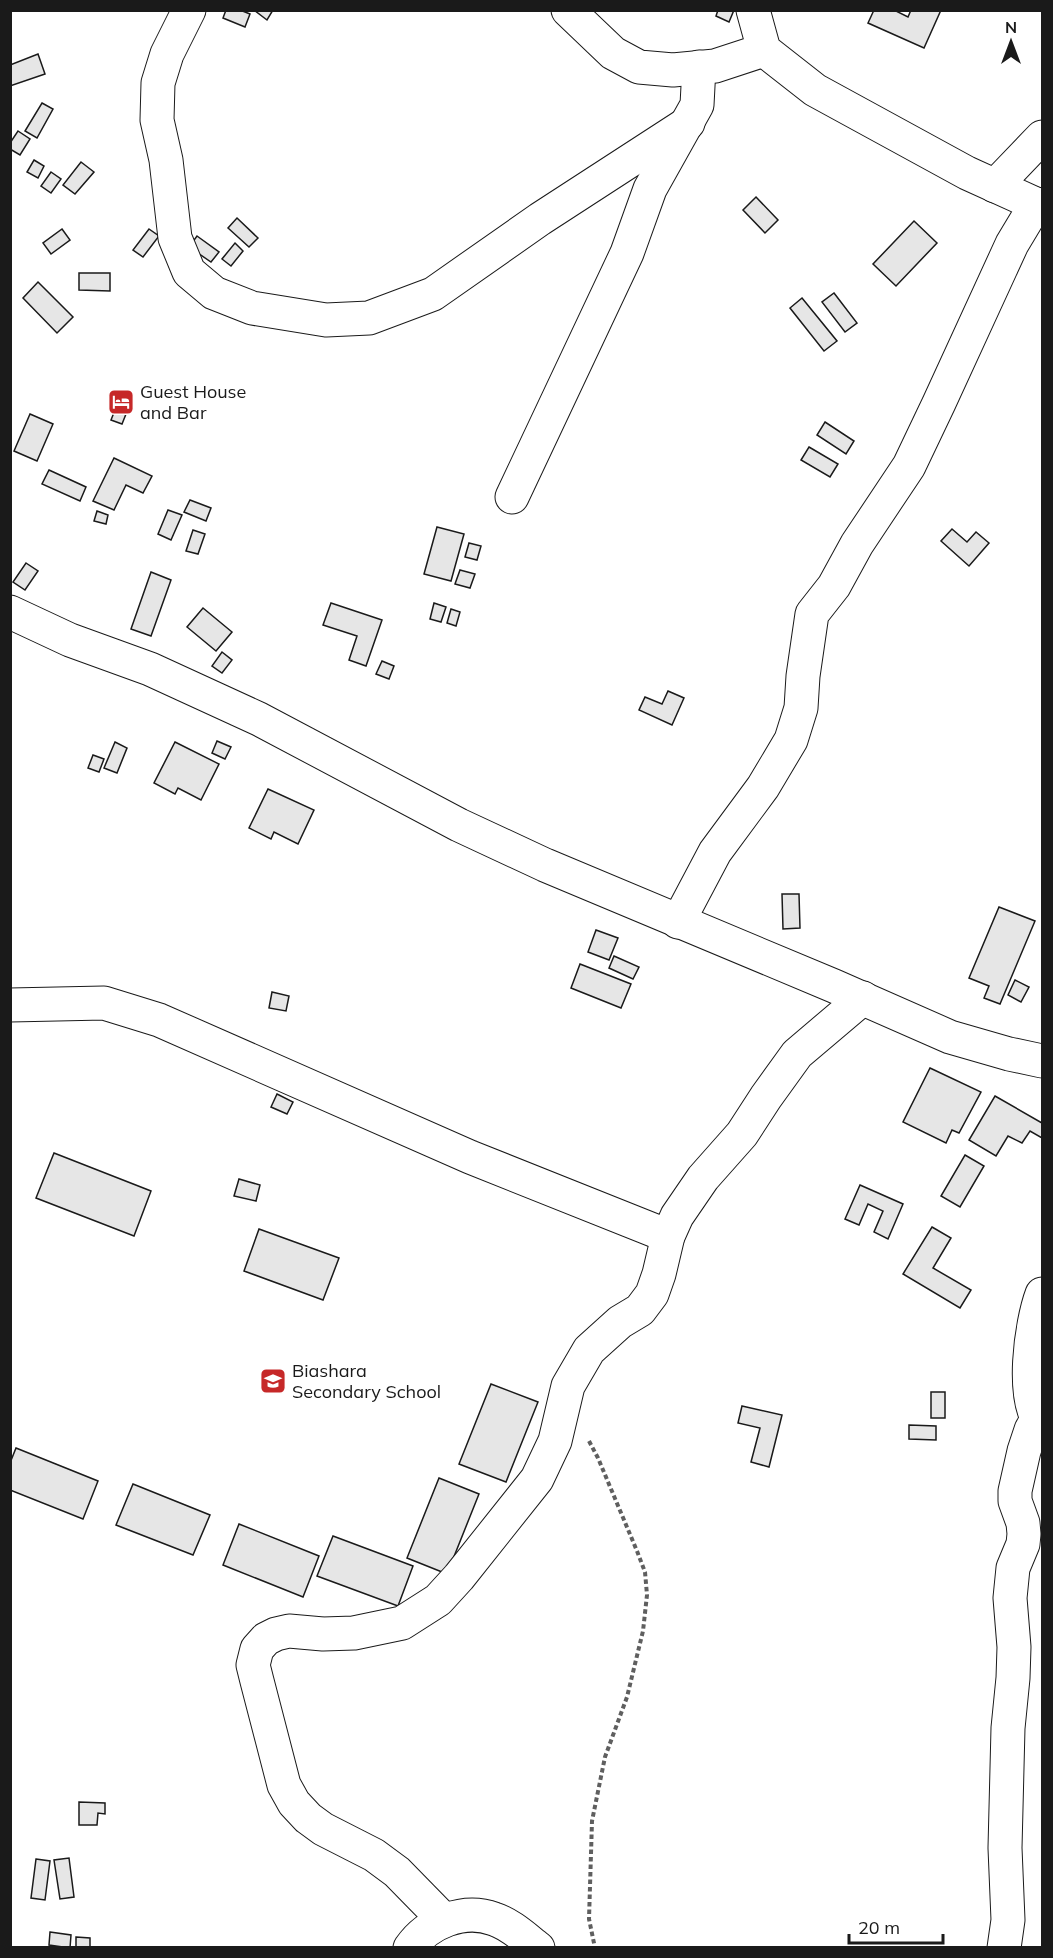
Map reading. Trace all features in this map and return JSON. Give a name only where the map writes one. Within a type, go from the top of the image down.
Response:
[{"type":"street","points":[[189,10],[167,54],[158,83],[157,120],[166,160],[175,238],[189,272],[214,293],[252,308],[326,320],[369,318],[433,294],[540,219],[688,123]]},
{"type":"street","points":[[568,10],[613,53],[639,67],[673,70],[715,66],[764,50]]},
{"type":"street","points":[[678,922],[715,852],[763,787],[791,740],[801,708],[812,615],[834,586],[857,544],[909,466],[1012,244],[1039,206],[967,173],[815,90],[764,50],[753,10]]},
{"type":"street","points":[[512,497],[627,254],[650,189],[697,105],[699,67]]},
{"type":"street","points":[[995,186],[1042,137]]},
{"type":"street","points":[[10,612],[70,640],[150,669],[259,719],[459,825],[544,865],[950,1036],[1009,1054],[1042,1061]]},
{"type":"street","points":[[444,1920],[397,1872],[374,1856],[323,1829],[308,1818],[294,1803],[284,1785],[257,1681],[254,1665],[257,1649],[266,1639],[290,1631],[323,1634],[354,1633],[402,1623],[438,1600],[537,1479],[555,1441],[568,1386],[589,1350],[620,1322],[640,1310],[652,1294],[668,1236],[677,1215],[703,1178],[742,1134],[797,1054],[863,998]]},
{"type":"street","points":[[10,1005],[104,1003],[159,1020],[470,1156],[668,1236]]},
{"type":"street","points":[[1004,1947],[1008,1920],[1005,1848],[1008,1728],[1014,1647],[1010,1598],[1013,1568],[1023,1544],[1024,1534],[1016,1501],[1016,1491],[1031,1430],[1040,1422],[1030,1398],[1030,1346],[1042,1294]]},
{"type":"street","points":[[410,1947],[429,1928],[444,1920],[468,1916],[501,1921],[538,1947]]},
{"type":"path","points":[[566,1395],[621,1510],[645,1572],[647,1595],[644,1631],[627,1696],[605,1757],[592,1821],[590,1919],[595,1947]]},
{"type":"building","points":[[226,10],[240,10],[250,14],[245,27],[223,18]]},
{"type":"building","points":[[254,10],[273,10],[267,20]]},
{"type":"building","points":[[718,10],[734,10],[729,22],[716,16]]},
{"type":"building","points":[[874,10],[894,10],[908,17],[911,10],[941,10],[924,48],[868,23]]},
{"type":"building","points":[[38,54],[45,74],[10,86],[10,65]]},
{"type":"building","points":[[42,103],[53,109],[37,138],[25,131]]},
{"type":"building","points":[[18,131],[30,139],[20,155],[10,149],[10,143]]},
{"type":"building","points":[[34,160],[44,166],[38,178],[27,172]]},
{"type":"building","points":[[81,162],[94,172],[75,194],[63,185]]},
{"type":"building","points":[[51,172],[61,179],[51,193],[41,186]]},
{"type":"building","points":[[756,197],[778,220],[765,233],[743,210]]},
{"type":"building","points":[[237,218],[258,238],[249,247],[228,228]]},
{"type":"building","points":[[914,221],[937,243],[896,286],[873,264]]},
{"type":"building","points":[[62,229],[70,240],[51,254],[43,243]]},
{"type":"building","points":[[149,229],[159,236],[143,257],[133,250]]},
{"type":"building","points":[[197,236],[219,252],[211,262],[189,247]]},
{"type":"building","points":[[235,243],[243,251],[231,266],[222,259]]},
{"type":"building","points":[[79,273],[110,273],[110,291],[79,290]]},
{"type":"building","points":[[38,282],[73,317],[57,333],[23,298]]},
{"type":"building","points":[[834,293],[857,323],[845,332],[822,302]]},
{"type":"building","points":[[802,298],[837,341],[824,351],[790,308]]},
{"type":"building","points":[[119,400],[130,404],[122,424],[111,420]]},
{"type":"building","points":[[30,414],[53,424],[37,461],[14,451]]},
{"type":"building","points":[[825,422],[854,441],[846,454],[817,435]]},
{"type":"building","points":[[809,447],[838,464],[830,477],[801,460]]},
{"type":"building","points":[[114,458],[152,476],[143,493],[126,485],[114,510],[93,501]]},
{"type":"building","points":[[49,470],[86,487],[80,501],[42,484]]},
{"type":"building","points":[[190,500],[211,508],[206,521],[184,512]]},
{"type":"building","points":[[168,510],[182,515],[171,540],[158,534]]},
{"type":"building","points":[[97,511],[108,515],[106,524],[94,521]]},
{"type":"building","points":[[437,527],[464,534],[451,581],[424,574]]},
{"type":"building","points":[[952,529],[967,542],[976,532],[989,543],[969,566],[941,541]]},
{"type":"building","points":[[193,530],[205,534],[198,554],[186,551]]},
{"type":"building","points":[[469,543],[481,546],[477,560],[465,557]]},
{"type":"building","points":[[26,563],[38,571],[25,590],[13,582]]},
{"type":"building","points":[[460,570],[475,574],[470,588],[455,584]]},
{"type":"building","points":[[151,572],[171,580],[151,636],[131,629]]},
{"type":"building","points":[[331,603],[382,620],[366,666],[349,660],[357,636],[323,625]]},
{"type":"building","points":[[434,603],[446,607],[441,622],[430,619]]},
{"type":"building","points":[[203,608],[232,632],[216,651],[187,627]]},
{"type":"building","points":[[451,609],[460,612],[456,626],[447,623]]},
{"type":"building","points":[[222,652],[232,660],[222,673],[212,666]]},
{"type":"building","points":[[382,661],[394,666],[389,679],[376,674]]},
{"type":"building","points":[[668,691],[684,698],[672,725],[639,710],[645,697],[662,704]]},
{"type":"building","points":[[217,741],[231,747],[225,759],[212,753]]},
{"type":"building","points":[[115,742],[127,748],[117,773],[104,768]]},
{"type":"building","points":[[175,742],[219,764],[201,800],[178,788],[175,794],[154,783]]},
{"type":"building","points":[[93,755],[104,759],[99,772],[88,768]]},
{"type":"building","points":[[268,789],[314,810],[298,844],[274,832],[271,839],[249,828]]},
{"type":"building","points":[[782,894],[799,894],[800,928],[783,929]]},
{"type":"building","points":[[999,907],[1035,921],[1000,1004],[984,998],[989,986],[969,978]]},
{"type":"building","points":[[596,930],[618,938],[609,960],[588,952]]},
{"type":"building","points":[[614,956],[639,967],[633,979],[609,968]]},
{"type":"building","points":[[580,964],[631,984],[621,1008],[571,988]]},
{"type":"building","points":[[1015,980],[1029,987],[1021,1002],[1008,995]]},
{"type":"building","points":[[272,992],[289,996],[286,1011],[269,1008]]},
{"type":"building","points":[[930,1068],[981,1092],[959,1133],[952,1130],[946,1143],[903,1122]]},
{"type":"building","points":[[277,1094],[293,1102],[287,1114],[271,1107]]},
{"type":"building","points":[[995,1096],[1042,1123],[1042,1138],[1030,1131],[1022,1143],[1008,1136],[996,1156],[969,1140]]},
{"type":"building","points":[[54,1153],[151,1191],[134,1236],[36,1198]]},
{"type":"building","points":[[965,1155],[984,1166],[960,1207],[941,1196]]},
{"type":"building","points":[[239,1179],[260,1185],[256,1201],[234,1196]]},
{"type":"building","points":[[860,1185],[903,1204],[888,1239],[874,1232],[883,1211],[868,1204],[859,1225],[845,1219]]},
{"type":"building","points":[[932,1227],[951,1238],[933,1268],[971,1290],[960,1308],[903,1274]]},
{"type":"building","points":[[259,1229],[339,1258],[323,1300],[244,1271]]},
{"type":"building","points":[[491,1384],[538,1402],[506,1482],[459,1464]]},
{"type":"building","points":[[931,1392],[945,1392],[945,1418],[931,1418]]},
{"type":"building","points":[[742,1406],[782,1415],[769,1467],[751,1462],[760,1428],[738,1423]]},
{"type":"building","points":[[909,1425],[936,1426],[936,1440],[909,1439]]},
{"type":"building","points":[[16,1448],[98,1481],[83,1519],[10,1490],[10,1463]]},
{"type":"building","points":[[439,1478],[479,1494],[447,1574],[407,1558]]},
{"type":"building","points":[[133,1484],[210,1515],[193,1555],[116,1525]]},
{"type":"building","points":[[239,1524],[319,1556],[303,1597],[223,1565]]},
{"type":"building","points":[[333,1536],[413,1566],[398,1606],[317,1576]]},
{"type":"building","points":[[79,1802],[105,1803],[105,1814],[98,1813],[97,1825],[79,1825]]},
{"type":"building","points":[[69,1858],[74,1897],[60,1899],[54,1860]]},
{"type":"building","points":[[36,1859],[50,1861],[45,1900],[31,1898]]},
{"type":"building","points":[[50,1932],[71,1935],[70,1948],[49,1945]]},
{"type":"building","points":[[76,1937],[90,1938],[90,1948],[76,1948]]},
{"type":"place","name":"Guest House and Bar","points":[[121,402]]},
{"type":"place","name":"Biashara Secondary School","points":[[273,1381]]}]
